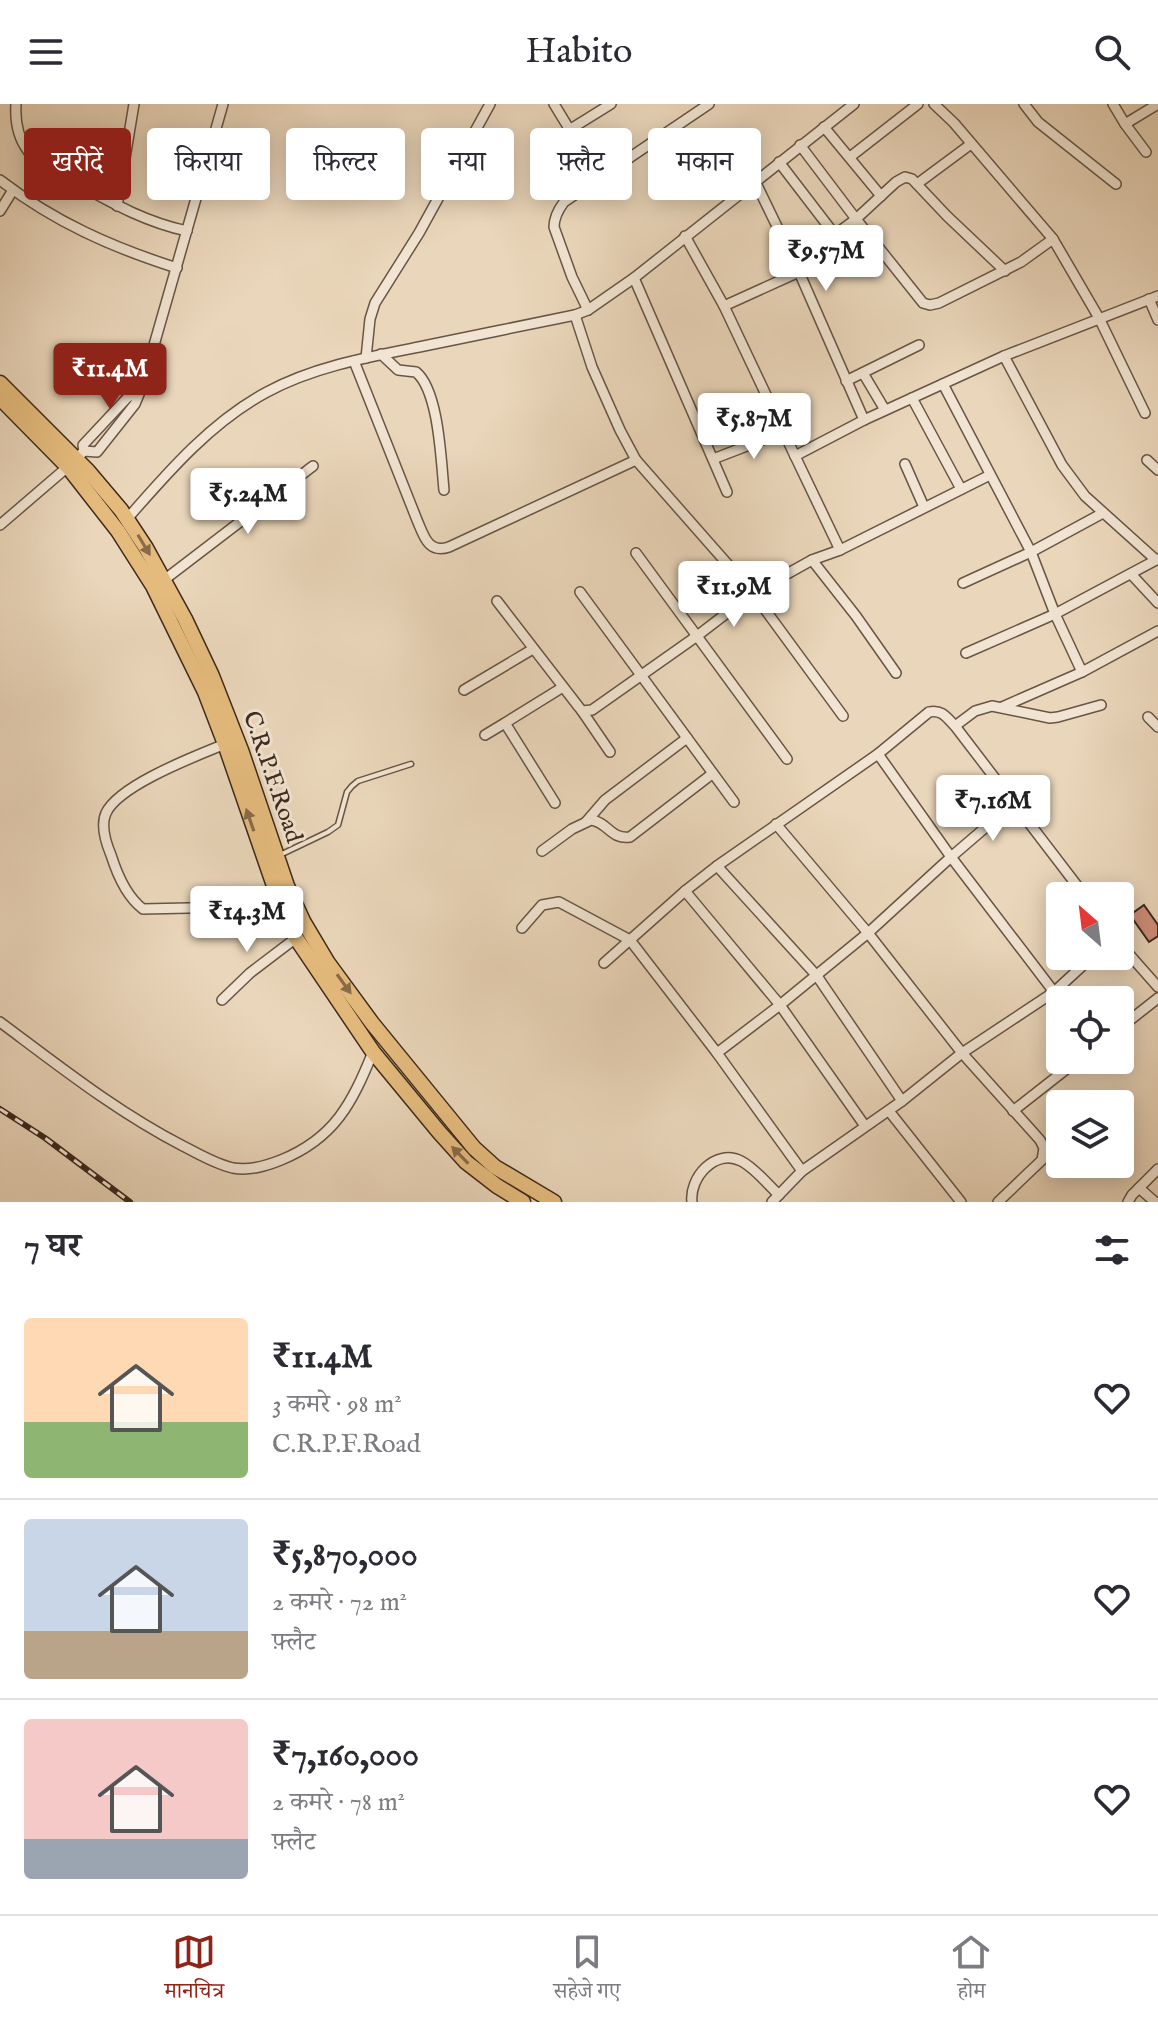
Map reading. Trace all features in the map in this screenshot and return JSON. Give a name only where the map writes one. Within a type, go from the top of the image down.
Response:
[{"type":"main road","name":"C.R.P.F.Road","points":[[0,383],[76,459],[127,519],[164,580],[221,696],[276,857],[298,910],[328,963],[403,1062],[484,1158],[554,1202]]},
{"type":"main road","name":"C.R.P.F.Road","points":[[0,398],[76,459],[153,586],[205,692],[281,906],[296,938],[373,1052],[466,1162],[523,1202]]},
{"type":"street","points":[[16,104],[22,141],[28,151],[47,167],[117,206],[160,225],[187,231]]},
{"type":"street","points":[[117,206],[134,104]]},
{"type":"street","points":[[0,525],[76,459],[97,452],[135,404],[223,104]]},
{"type":"street","points":[[366,358],[375,303],[419,233],[490,104]]},
{"type":"street","points":[[554,104],[568,128]]},
{"type":"street","points":[[572,128],[611,104]]},
{"type":"street","points":[[632,156],[709,104]]},
{"type":"street","points":[[761,176],[854,104]]},
{"type":"street","points":[[850,157],[918,104]]},
{"type":"street","points":[[934,104],[954,123],[1053,239],[1099,318],[1145,413]]},
{"type":"street","points":[[1024,104],[1038,122],[1116,184]]},
{"type":"street","points":[[1113,104],[1146,152]]},
{"type":"street","points":[[1125,124],[1158,104]]},
{"type":"street","points":[[824,127],[881,196]]},
{"type":"street","points":[[917,184],[971,144]]},
{"type":"street","points":[[800,145],[923,303],[939,303],[1005,271],[1053,239]]},
{"type":"street","points":[[779,162],[835,235]]},
{"type":"street","points":[[724,306],[797,268],[900,178],[912,179],[1005,271]]},
{"type":"street","points":[[0,180],[69,225],[136,255],[177,268]]},
{"type":"street","points":[[0,211],[13,190]]},
{"type":"street","points":[[761,193],[864,420]]},
{"type":"street","points":[[567,200],[558,210],[554,227],[588,310]]},
{"type":"street","points":[[127,519],[190,450],[263,394],[290,380],[381,354],[588,310],[634,278],[731,200]]},
{"type":"street","points":[[685,236],[724,306],[840,550]]},
{"type":"street","points":[[634,278],[727,492]]},
{"type":"street","points":[[795,456],[885,410],[1004,356],[1099,318],[1154,298],[1158,320]]},
{"type":"street","points":[[575,315],[592,367],[636,460],[753,593],[843,716]]},
{"type":"street","points":[[846,381],[919,345]]},
{"type":"street","points":[[381,354],[398,370],[416,372],[429,393],[438,430],[444,490]]},
{"type":"street","points":[[966,653],[1055,614],[1157,560],[1085,496],[1062,465],[1004,356]]},
{"type":"street","points":[[354,361],[417,520],[434,549],[449,547],[636,460]]},
{"type":"street","points":[[863,373],[885,410]]},
{"type":"street","points":[[943,384],[1031,552],[1082,672]]},
{"type":"street","points":[[912,398],[961,489]]},
{"type":"street","points":[[713,459],[783,432]]},
{"type":"street","points":[[1147,460],[1158,470]]},
{"type":"street","points":[[905,464],[924,507]]},
{"type":"street","points":[[164,580],[313,466]]},
{"type":"street","points":[[582,711],[592,710],[753,593],[812,560],[840,550],[990,475]]},
{"type":"street","points":[[963,583],[1031,552],[1103,513]]},
{"type":"street","points":[[636,553],[787,759]]},
{"type":"street","points":[[812,560],[896,673]]},
{"type":"street","points":[[1131,574],[1158,603]]},
{"type":"street","points":[[580,592],[734,802]]},
{"type":"street","points":[[497,601],[610,752]]},
{"type":"street","points":[[1002,707],[1082,672],[1158,631]]},
{"type":"street","points":[[464,690],[533,649]]},
{"type":"street","points":[[485,735],[563,687]]},
{"type":"street","points":[[955,726],[984,707],[1002,707],[1050,718],[1101,705]]},
{"type":"street","points":[[604,963],[717,866],[878,754],[929,712],[942,713],[955,726],[1074,882]]},
{"type":"street","points":[[1148,717],[1158,727]]},
{"type":"street","points":[[505,723],[555,803]]},
{"type":"street","points":[[586,822],[605,800],[687,738]]},
{"type":"street","points":[[225,744],[147,780],[117,800],[108,809],[103,824],[111,856],[131,897],[143,909],[281,906]]},
{"type":"street","points":[[878,754],[951,857],[1049,986]]},
{"type":"street","points":[[542,851],[572,829],[596,820],[617,836],[630,837],[712,774]]},
{"type":"street","points":[[717,1053],[817,976],[1014,803]]},
{"type":"street","points":[[776,824],[868,933],[962,1053],[1040,1140],[1044,1148],[1042,1160],[998,1202]]},
{"type":"street","points":[[717,866],[817,976],[902,1101]]},
{"type":"street","points":[[685,891],[780,1005],[865,1126]]},
{"type":"street","points":[[522,928],[542,905],[559,902],[630,940],[802,1171]]},
{"type":"street","points":[[222,1000],[250,973],[296,938]]},
{"type":"street","points":[[1134,960],[1158,987]]},
{"type":"street","points":[[1060,986],[1078,970]]},
{"type":"street","points":[[692,1202],[693,1185],[698,1174],[724,1158],[736,1158],[745,1163],[775,1199],[802,1171],[889,1111],[962,1053],[1046,997]]},
{"type":"street","points":[[1134,1017],[1158,998]]},
{"type":"street","points":[[0,1022],[119,1109],[162,1135],[233,1168],[264,1166],[316,1142],[345,1109],[358,1088],[373,1052]]},
{"type":"street","points":[[1013,1111],[1060,1074]]},
{"type":"street","points":[[889,1111],[961,1202]]},
{"type":"street","points":[[1128,1202],[1158,1169]]},
{"type":"street","points":[[1139,1188],[1155,1202]]},
{"type":"lane","points":[[276,857],[338,825],[347,792],[358,781],[411,764]]},
{"type":"building","points":[[1144,905],[1158,925],[1158,936],[1149,942],[1134,921],[1134,912]]},
{"type":"railway","points":[[0,1109],[45,1138],[130,1202]]}]
